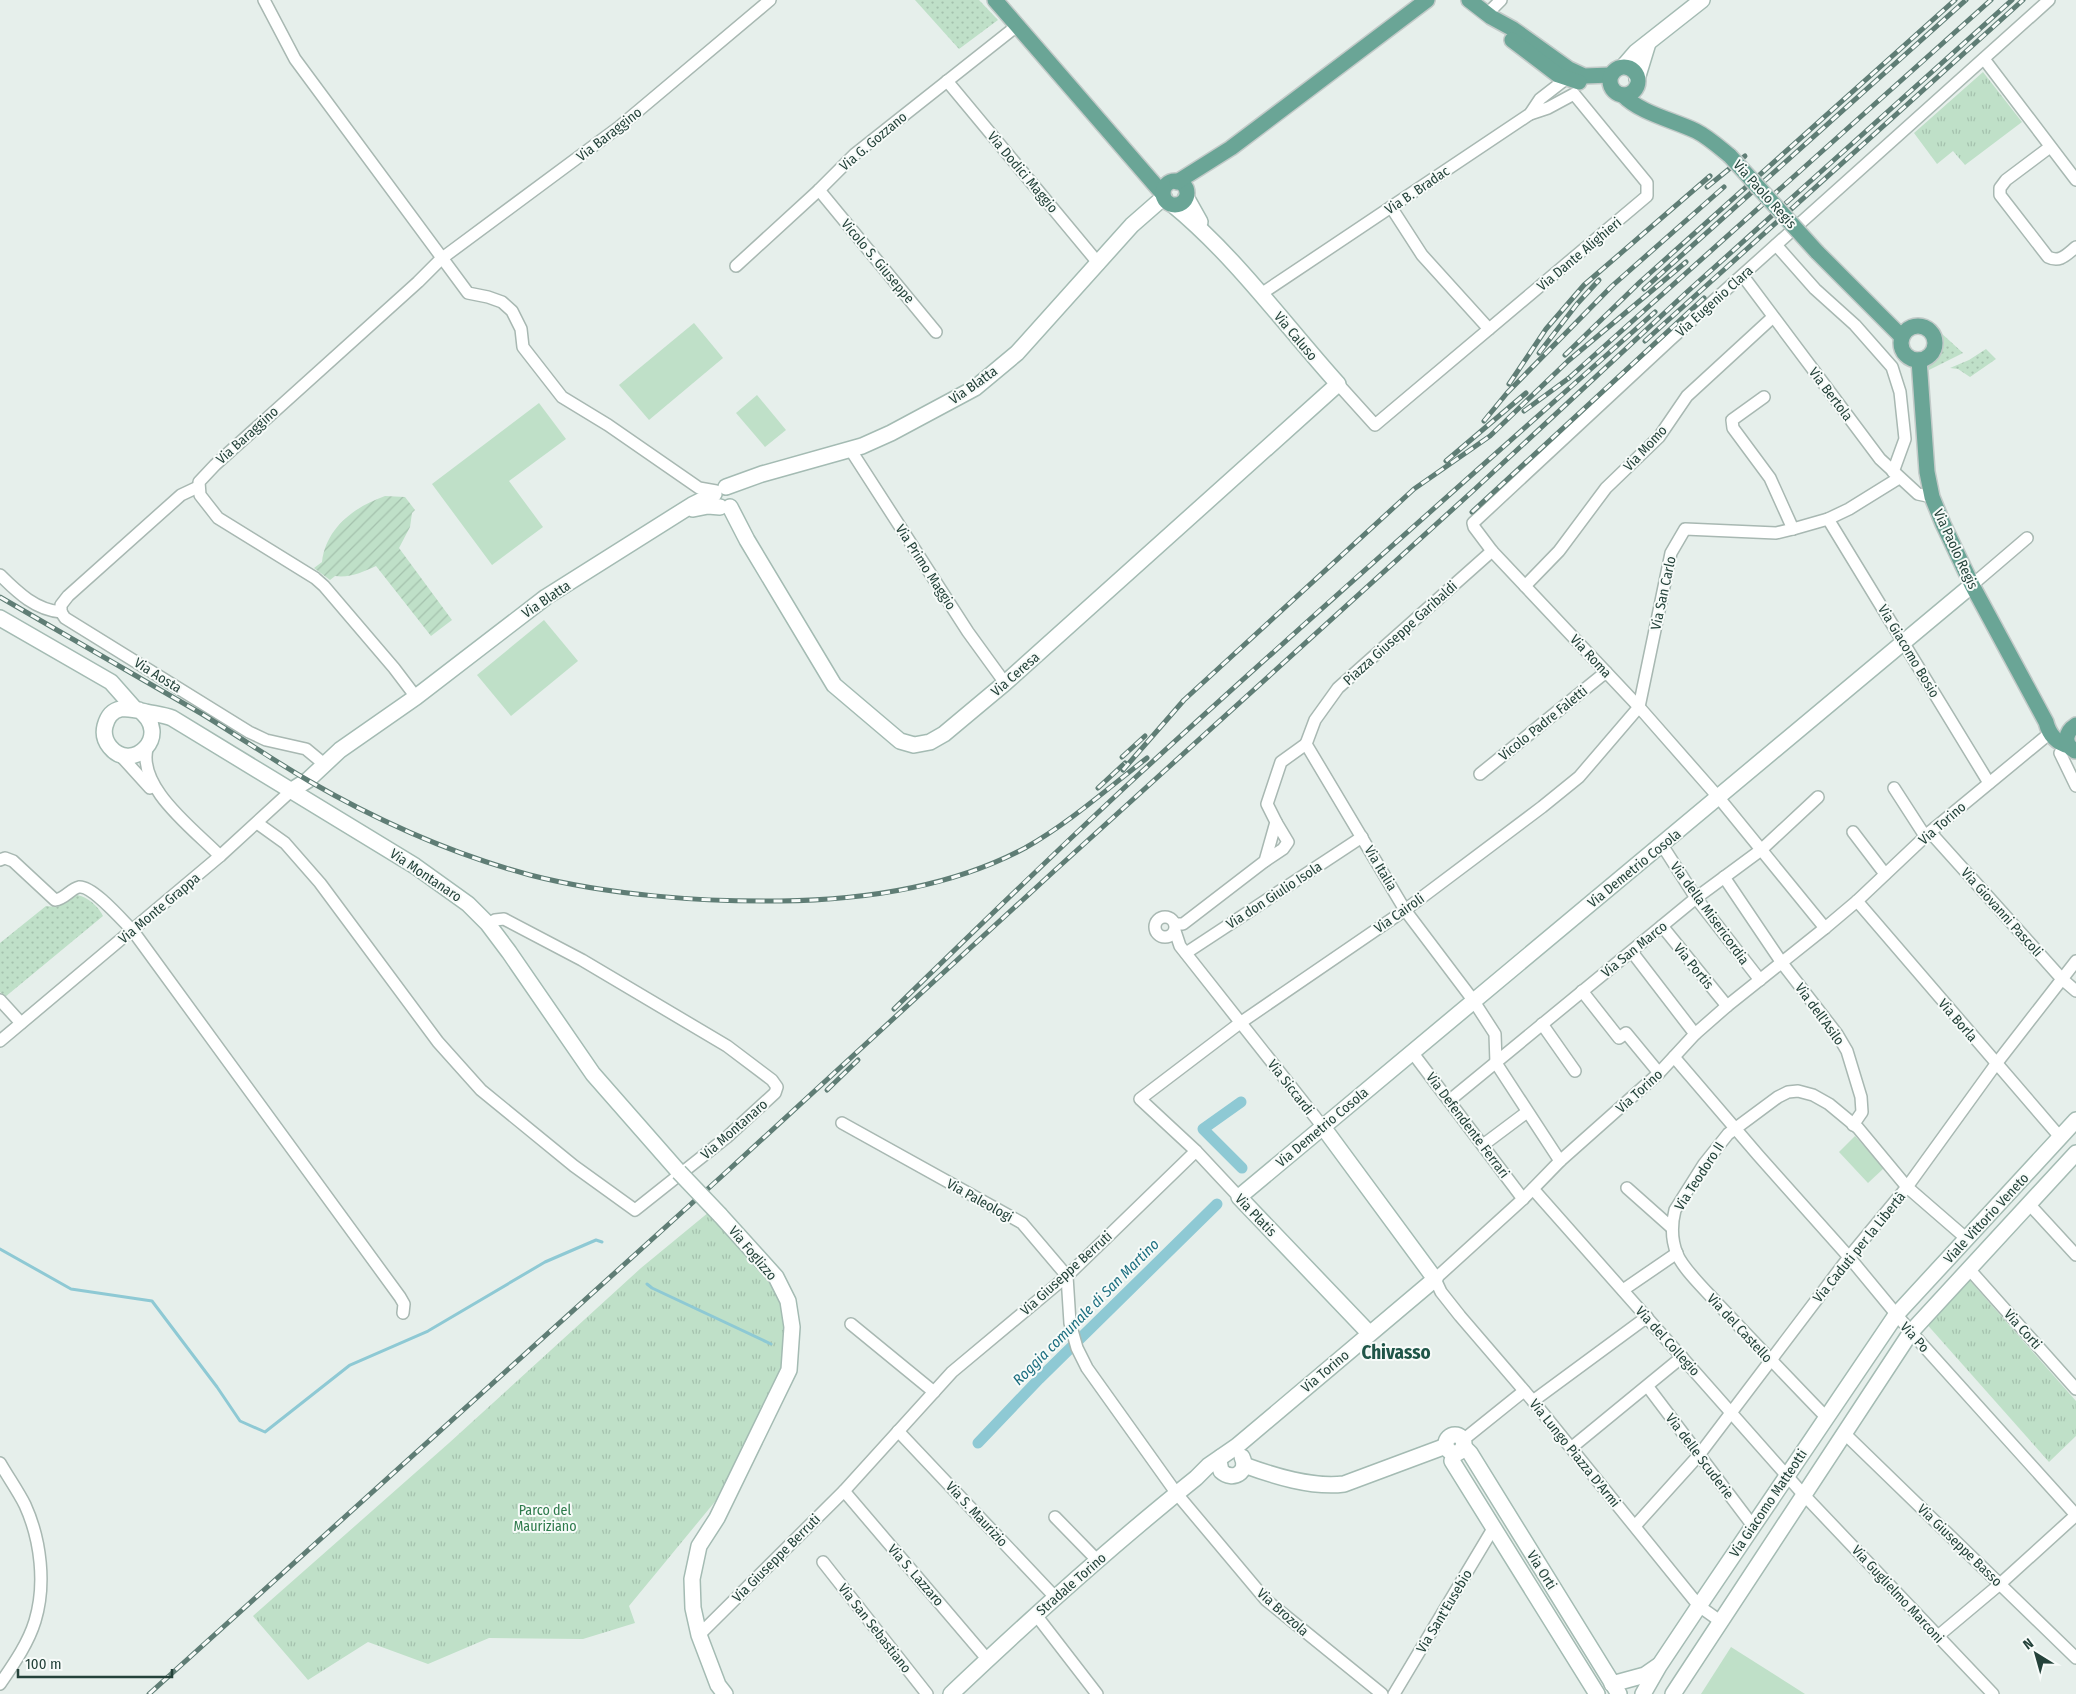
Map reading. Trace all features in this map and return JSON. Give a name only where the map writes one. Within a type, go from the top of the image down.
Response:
[{"type":"main road","name":"Via Caluso","points":[[995,0],[1143,168],[1175,193],[1218,248],[1262,294],[1302,345],[1338,384]]},
{"type":"main road","points":[[1175,193],[1427,0]]},
{"type":"main road","points":[[1469,0],[1569,69],[1584,76],[1615,76]]},
{"type":"main road","points":[[1632,87],[1615,92],[1615,76],[1636,52],[1702,0]]},
{"type":"main road","points":[[1489,15],[1514,42],[1544,65],[1567,78],[1598,86],[1631,69],[1632,87]]},
{"type":"main road","points":[[1632,87],[1649,42]]},
{"type":"main road","name":"Via Paolo Regis","points":[[1632,87],[1630,102],[1697,131],[1730,156],[1817,252],[1902,337]]},
{"type":"main road","name":"Via Blatta","points":[[292,790],[308,780],[340,750],[416,697],[546,597],[685,511],[721,497],[762,474],[850,449],[890,434],[975,388],[1017,353],[1099,264],[1132,225],[1175,193]]},
{"type":"main road","points":[[1920,327],[1926,328],[1934,336],[1935,347],[1924,359],[1919,360],[1908,357],[1904,353],[1902,337],[1909,329],[1920,327]]},
{"type":"main road","name":"Via Paolo Regis","points":[[1919,360],[1927,472],[1932,497],[1972,584],[2048,727]]},
{"type":"main road","name":"Via Ceresa","points":[[721,497],[834,685],[900,740],[914,746],[930,742],[944,734],[1005,683],[1338,384]]},
{"type":"main road","name":"Via Demetrio Cosola","points":[[1239,1197],[1473,1000],[1719,798],[1972,584]]},
{"type":"main road","points":[[0,618],[111,682],[150,722],[150,740]]},
{"type":"main road","points":[[96,675],[112,691],[114,706],[104,729],[104,737],[112,750],[120,755],[136,755],[166,725],[184,727]]},
{"type":"main road","points":[[110,717],[118,710],[126,707],[137,709]]},
{"type":"main road","name":"Via Montanaro","points":[[137,709],[166,716],[292,790],[441,883],[468,904],[488,924]]},
{"type":"main road","points":[[2068,750],[2057,741],[2048,727],[2075,726]]},
{"type":"main road","points":[[2068,750],[2066,737],[2075,726]]},
{"type":"main road","name":"Via Foglizzo","points":[[488,924],[593,1074],[679,1172],[776,1277],[788,1302],[792,1327],[789,1370],[717,1518],[700,1546],[692,1579],[693,1608],[699,1635],[718,1685],[725,1694]]},
{"type":"main road","name":"Viale Vittorio Veneto","points":[[1896,1315],[2076,1120]]},
{"type":"main road","name":"Via Siccardi","points":[[1322,1127],[1435,1280]]},
{"type":"main road","name":"Viale Vittorio Veneto","points":[[1911,1332],[2076,1153]]},
{"type":"main road","name":"Via Platis","points":[[1239,1197],[1369,1334]]},
{"type":"main road","name":"Via Torino","points":[[1225,1454],[1435,1280]]},
{"type":"main road","name":"Via Giacomo Matteotti","points":[[1643,1694],[1659,1666],[1787,1474],[1896,1315]]},
{"type":"main road","name":"Via Giacomo Matteotti","points":[[1673,1694],[1911,1332]]},
{"type":"main road","points":[[1235,1472],[1240,1455],[1225,1454],[1220,1466],[1235,1472],[1257,1480],[1273,1480],[1278,1478],[1333,1485],[1344,1484],[1457,1447]]},
{"type":"main road","name":"Via Orti","points":[[1597,1694],[1452,1461],[1457,1447],[1470,1453],[1616,1689]]},
{"type":"main road","name":"Stradale Torino","points":[[951,1694],[1097,1560],[1208,1466],[1225,1454]]},
{"type":"main road","points":[[1196,1478],[1235,1472]]},
{"type":"main road","points":[[1616,1689],[1645,1676],[1659,1666]]},
{"type":"street","points":[[264,0],[295,59],[441,259],[468,293],[488,296],[502,302],[512,311],[521,329],[524,347],[562,397],[699,488],[721,497]]},
{"type":"street","name":"Via Baraggino","points":[[61,612],[61,605],[68,596],[181,495],[198,487],[201,478],[441,259],[619,128],[770,0]]},
{"type":"street","points":[[1489,15],[1501,0]]},
{"type":"street","name":"Via Eugenio Clara","points":[[1492,551],[1474,527],[1475,519],[2049,0]]},
{"type":"street","name":"Via G. Gozzano","points":[[736,266],[819,190],[855,154],[1018,25]]},
{"type":"street","points":[[1984,59],[2076,180]]},
{"type":"street","name":"Via B. Bradac","points":[[1262,294],[1530,114],[1540,99],[1567,78]]},
{"type":"street","name":"Via Dodici Maggio","points":[[947,81],[1099,264]]},
{"type":"street","name":"Via Dante Alighieri","points":[[1375,425],[1647,196],[1647,183],[1574,94],[1548,108],[1530,114]]},
{"type":"street","points":[[2050,147],[2006,180],[2000,188],[2000,195],[2048,257],[2055,260],[2061,259],[2076,247]]},
{"type":"street","name":"Vicolo S. Giuseppe","points":[[819,190],[936,332]]},
{"type":"street","points":[[1391,207],[1422,255],[1490,330]]},
{"type":"street","points":[[1776,245],[1815,289],[1855,325],[1892,367],[1900,392],[1905,439],[1896,475]]},
{"type":"street","name":"Via Bertola","points":[[1743,276],[1880,459],[1918,494],[1932,497]]},
{"type":"street","name":"Via Momo","points":[[1525,586],[1559,551],[1606,488],[1659,438],[1687,396],[1773,317]]},
{"type":"street","name":"Via Caluso","points":[[1338,384],[1375,425]]},
{"type":"street","points":[[1764,397],[1732,420],[1733,428],[1770,478],[1793,529]]},
{"type":"street","name":"Via Primo Maggio","points":[[850,449],[946,599],[1005,683]]},
{"type":"street","name":"Via San Carlo","points":[[1639,707],[1671,553],[1684,529],[1776,532],[1793,529],[1828,519],[1849,509],[1896,475]]},
{"type":"street","points":[[198,487],[204,502],[218,518],[315,578],[324,586],[394,668],[416,697]]},
{"type":"street","name":"Via Giacomo Bosio","points":[[1828,519],[1990,783]]},
{"type":"street","name":"Via Demetrio Cosola","points":[[1972,584],[2027,538]]},
{"type":"street","name":"Via Roma","points":[[1492,551],[1639,707],[1719,798]]},
{"type":"street","name":"Piazza Giuseppe Garibaldi","points":[[1306,744],[1315,720],[1338,688],[1492,551]]},
{"type":"street","name":"Via Aosta","points":[[0,575],[32,603],[47,611],[61,612],[65,618],[249,732],[266,740],[306,749],[324,764]]},
{"type":"street","name":"Vicolo Padre Faletti","points":[[1480,774],[1606,672]]},
{"type":"street","name":"Via Cairoli","points":[[1140,1100],[1240,1022],[1406,910],[1542,807],[1579,777],[1639,707]]},
{"type":"street","name":"Via Torino","points":[[1435,1280],[1523,1199],[1560,1161],[1659,1073],[1726,1006],[1826,928],[1928,834],[1990,783],[2048,727]]},
{"type":"street","points":[[150,740],[145,758],[147,768],[151,779],[166,802]]},
{"type":"street","points":[[1265,861],[1283,849],[1288,842],[1267,804],[1281,762],[1306,744]]},
{"type":"street","name":"Via Italia","points":[[1306,744],[1406,910],[1473,1000],[1495,1034],[1496,1063]]},
{"type":"street","points":[[2068,750],[2076,786]]},
{"type":"street","points":[[120,755],[156,795],[166,802],[220,856]]},
{"type":"street","name":"Via Giovanni Pascoli","points":[[1894,788],[1928,834],[2062,979],[2076,991]]},
{"type":"street","name":"Via Monte Grappa","points":[[0,1041],[133,931],[220,856],[292,790]]},
{"type":"street","name":"Via San Marco","points":[[1450,1100],[1696,898],[1761,850],[1818,797]]},
{"type":"street","points":[[1719,798],[1826,928]]},
{"type":"street","points":[[1265,861],[1276,822]]},
{"type":"street","name":"Via Montanaro","points":[[257,823],[285,843],[320,883],[438,1042],[481,1090],[574,1166],[635,1210],[727,1137],[775,1093],[777,1087],[772,1080],[727,1046],[590,965],[504,919],[495,920],[488,924]]},
{"type":"street","points":[[1853,832],[1885,874]]},
{"type":"street","name":"Via don Giulio Isola","points":[[1183,949],[1362,837]]},
{"type":"street","name":"Via della Misericordia","points":[[1662,845],[1696,898],[1760,980]]},
{"type":"street","points":[[0,860],[4,858],[14,861],[55,900],[78,887],[89,888],[133,931],[400,1297],[404,1304],[403,1314]]},
{"type":"street","name":"Via Siccardi","points":[[1265,861],[1172,931],[1183,949],[1322,1127]]},
{"type":"street","name":"Via dell'Asilo","points":[[1724,877],[1782,963],[1837,1034],[1847,1051],[1861,1097],[1862,1112],[1853,1124]]},
{"type":"street","name":"Via Borla","points":[[1856,901],[2060,1137]]},
{"type":"street","name":"Via Portis","points":[[1662,926],[1726,1006]]},
{"type":"street","points":[[1632,952],[1696,1034]]},
{"type":"street","name":"Via Caduti per la Libertà","points":[[1635,1526],[1699,1454],[1849,1257],[1907,1187],[1996,1064],[2076,961]]},
{"type":"street","points":[[1582,992],[1619,1038],[1626,1033],[1659,1073]]},
{"type":"street","points":[[0,1000],[21,1023]]},
{"type":"street","points":[[1542,1024],[1575,1071]]},
{"type":"street","name":"Via Defendente Ferrari","points":[[1412,1052],[1523,1199]]},
{"type":"street","name":"Via Po","points":[[1674,1058],[1849,1257],[1896,1315],[2076,1515]]},
{"type":"street","points":[[1496,1063],[1560,1161]]},
{"type":"street","name":"Via Teodoro II","points":[[1672,1228],[1676,1210],[1688,1188],[1716,1147],[1735,1128],[1778,1097],[1788,1092],[1798,1091],[1813,1095],[1829,1104],[1853,1124],[1907,1187],[1967,1238]]},
{"type":"street","name":"Via Platis","points":[[1140,1100],[1196,1151],[1239,1197]]},
{"type":"street","points":[[1483,1145],[1527,1112]]},
{"type":"street","name":"Via Paleologi","points":[[842,1123],[1022,1223],[1067,1276]]},
{"type":"street","name":"Via Giuseppe Berruti","points":[[699,1635],[844,1491],[952,1372],[1067,1276],[1196,1151]]},
{"type":"street","points":[[1627,1188],[1672,1228]]},
{"type":"street","name":"Via del Collegio","points":[[1533,1189],[1803,1494]]},
{"type":"street","points":[[2029,1204],[2076,1256]]},
{"type":"street","name":"Via del Castello","points":[[1672,1228],[1673,1243],[1677,1253],[1703,1288],[1826,1417]]},
{"type":"street","points":[[1623,1290],[1677,1253]]},
{"type":"street","name":"Via Corti","points":[[1969,1269],[2076,1389]]},
{"type":"street","points":[[1067,1276],[1070,1323],[1077,1348],[1086,1368],[1177,1494]]},
{"type":"street","name":"Via Lungo Piazza D'Armi","points":[[1435,1280],[1441,1292],[1533,1401],[1699,1606],[1720,1621]]},
{"type":"street","points":[[1533,1401],[1647,1317]]},
{"type":"street","points":[[851,1324],[934,1392]]},
{"type":"street","points":[[1571,1448],[1648,1387],[1682,1357]]},
{"type":"street","name":"Via delle Scuderie","points":[[1648,1387],[1753,1526]]},
{"type":"street","points":[[1457,1447],[1524,1391]]},
{"type":"street","name":"Via S. Maurizio","points":[[898,1431],[1055,1597]]},
{"type":"street","name":"Via Giuseppe Basso","points":[[1844,1432],[2076,1658]]},
{"type":"street","points":[[0,1463],[25,1506],[38,1543],[41,1580],[36,1621],[22,1650],[0,1684]]},
{"type":"street","name":"Via S. Lazzaro","points":[[844,1491],[988,1660]]},
{"type":"street","name":"Via Brozola","points":[[1177,1494],[1266,1600],[1382,1694]]},
{"type":"street","name":"Via Guglielmo Marconi","points":[[1803,1494],[1993,1694]]},
{"type":"street","points":[[1938,1636],[2000,1584],[2076,1515]]},
{"type":"street","points":[[1056,1517],[1097,1560]]},
{"type":"street","name":"Via Sant'Eusebio","points":[[1394,1694],[1494,1528]]},
{"type":"street","name":"Via San Sebastiano","points":[[823,1562],[928,1694]]},
{"type":"street","points":[[1036,1615],[1097,1694]]},
{"type":"green space","points":[[915,0],[979,0],[998,20],[959,49]]},
{"type":"green space","points":[[1983,72],[2022,122],[1965,165],[1953,151],[1937,164],[1914,133]]},
{"type":"green space","points":[[1921,321],[1928,321],[1963,353],[1929,370],[1928,365],[1937,351],[1939,341],[1936,331]]},
{"type":"green space","points":[[694,323],[723,358],[649,420],[619,385]]},
{"type":"green space","points":[[1986,349],[1996,359],[1970,377],[1958,369],[1950,368],[1969,360]]},
{"type":"green space","points":[[757,395],[786,430],[765,447],[736,413]]},
{"type":"green space","points":[[539,403],[566,439],[509,481],[543,527],[492,565],[432,484]]},
{"type":"green space","points":[[385,496],[405,497],[415,510],[412,513],[410,527],[399,548],[452,620],[431,636],[376,566],[351,575],[335,576],[330,580],[314,568],[322,562],[329,539],[343,520],[363,506]]},
{"type":"green space","points":[[544,620],[578,661],[511,716],[477,675]]},
{"type":"green space","points":[[77,895],[92,902],[103,916],[5,997],[0,992],[0,943],[46,906],[56,907]]},
{"type":"green space","points":[[1855,1136],[1884,1168],[1868,1183],[1839,1152]]},
{"type":"green space","name":"Parco del Mauriziano","points":[[709,1212],[767,1270],[786,1312],[783,1366],[718,1498],[629,1606],[635,1623],[583,1639],[489,1638],[428,1664],[368,1642],[308,1680],[253,1616],[449,1443],[641,1268]]},
{"type":"green space","points":[[1965,1275],[2076,1401],[2076,1436],[2049,1462],[1924,1321]]},
{"type":"green space","points":[[1731,1647],[1805,1694],[1701,1694]]},
{"type":"waterway","name":"Roggia comunale di San Martino","points":[[1241,1102],[1203,1129],[1242,1168]]},
{"type":"waterway","name":"Roggia comunale di San Martino","points":[[978,1443],[1039,1379],[1217,1204]]},
{"type":"waterway","name":"Roggia comunale di San Martino","points":[[0,1249],[71,1289],[152,1301],[217,1387],[240,1421],[265,1432],[350,1365],[428,1331],[545,1262],[596,1240],[602,1242]]},
{"type":"waterway","name":"Roggia comunale di San Martino","points":[[647,1284],[771,1344]]},
{"type":"railway","points":[[1565,355],[1640,282],[1955,0]]},
{"type":"railway","points":[[1644,289],[1966,0]]},
{"type":"railway","points":[[1570,377],[1991,0]]},
{"type":"railway","points":[[149,1694],[722,1176],[1475,489],[1687,292],[2012,0]]},
{"type":"railway","points":[[1645,341],[2023,0]]},
{"type":"railway","points":[[1707,187],[1745,156]]},
{"type":"railway","points":[[1509,384],[1546,329],[1584,285],[1710,176]]},
{"type":"railway","points":[[1484,421],[1507,393],[1612,286],[1724,187]]},
{"type":"railway","points":[[1123,770],[1184,700],[1414,489],[1490,436],[1568,361],[1686,262]]},
{"type":"railway","points":[[1539,353],[1577,304],[1599,280]]},
{"type":"railway","points":[[1472,512],[1704,298]]},
{"type":"railway","points":[[894,1009],[1137,776],[1330,601],[1655,312]]},
{"type":"railway","points":[[1524,411],[1569,378]]},
{"type":"railway","points":[[1446,461],[1526,393]]},
{"type":"railway","points":[[0,597],[202,714],[309,781],[362,810],[444,847],[501,867],[591,888],[654,896],[780,901],[843,898],[906,889],[937,882],[996,862],[1025,848],[1072,817],[1147,758]]},
{"type":"railway","points":[[1122,757],[1145,736]]},
{"type":"railway","points":[[1098,788],[1125,763]]},
{"type":"railway","points":[[827,1090],[858,1060]]},
{"type":"district","name":"Chivasso","points":[[1396,1352]]}]
